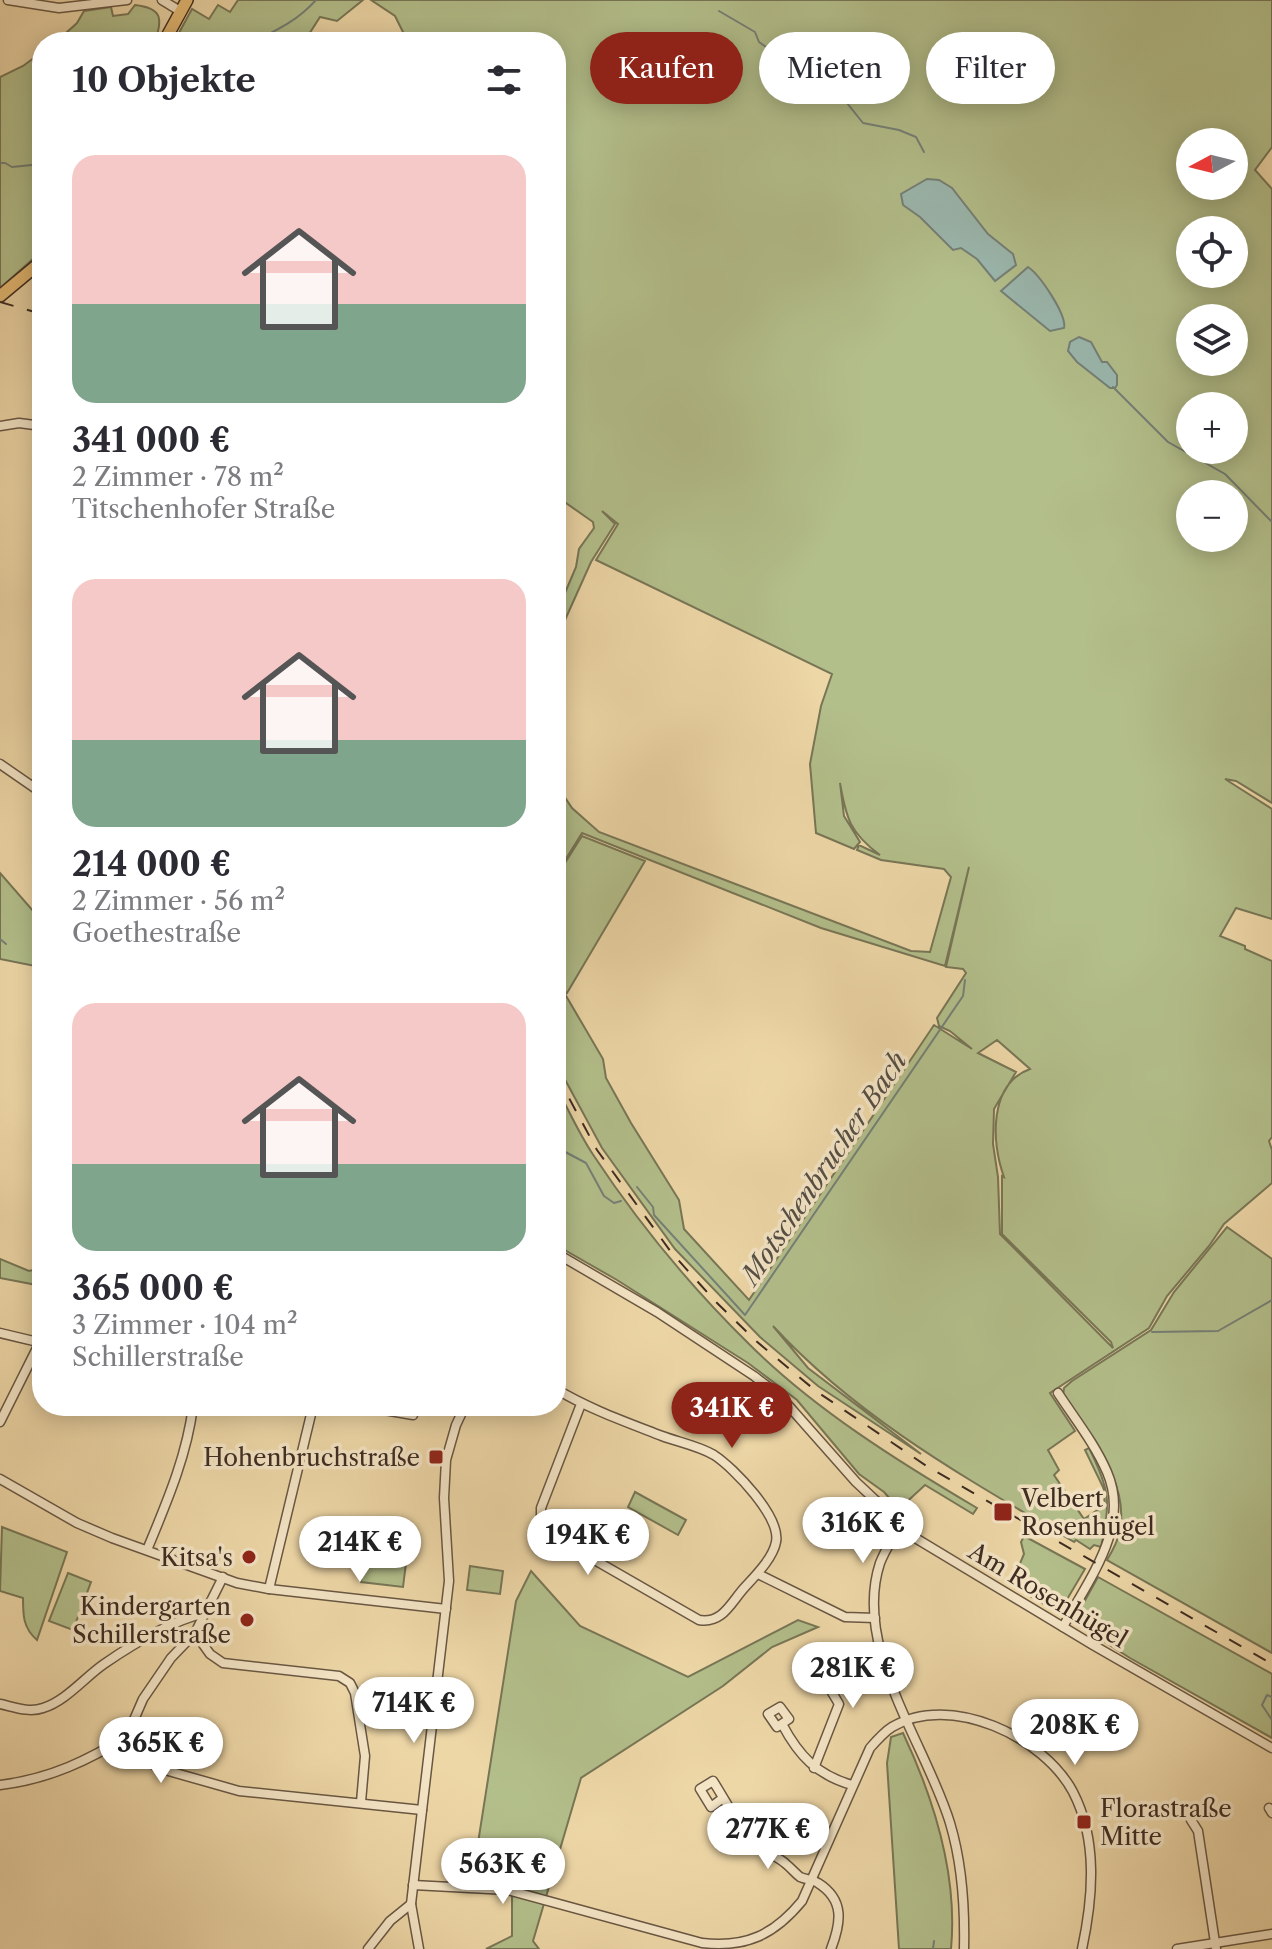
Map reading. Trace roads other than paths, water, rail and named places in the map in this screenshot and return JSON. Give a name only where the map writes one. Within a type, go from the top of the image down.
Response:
[{"type":"main road","points":[[169,32],[187,0]]},
{"type":"main road","points":[[0,296],[32,269]]},
{"type":"street","points":[[8,0],[59,8],[127,0]]},
{"type":"street","points":[[162,0],[180,11]]},
{"type":"street","points":[[0,426],[32,425]]},
{"type":"street","points":[[0,764],[32,786]]},
{"type":"street","name":"Am Rosenhügel","points":[[566,1262],[714,1349],[771,1389],[900,1525],[952,1561],[1272,1748]]},
{"type":"street","points":[[0,1333],[32,1340]]},
{"type":"street","points":[[0,1422],[32,1364]]},
{"type":"street","points":[[1058,1393],[1101,1458],[1114,1494],[1112,1532],[1063,1627]]},
{"type":"street","points":[[566,1395],[581,1404],[713,1455],[743,1482],[769,1514],[776,1530],[773,1551],[758,1574],[720,1618],[699,1620],[546,1532],[541,1508],[581,1404]]},
{"type":"street","points":[[147,1550],[182,1457],[191,1416]]},
{"type":"street","points":[[269,1589],[311,1416]]},
{"type":"street","points":[[419,1949],[411,1904],[449,1581],[445,1471],[453,1432],[460,1416]]},
{"type":"street","points":[[0,1479],[77,1523],[223,1577],[269,1589],[446,1609]]},
{"type":"street","points":[[900,1525],[880,1565],[875,1591],[875,1618],[888,1673],[951,1825],[964,1900],[964,1949]]},
{"type":"street","points":[[758,1574],[845,1617],[875,1618]]},
{"type":"street","points":[[223,1577],[195,1633],[155,1679],[133,1722],[131,1734],[141,1754],[158,1768],[239,1791],[422,1810]]},
{"type":"street","points":[[0,1704],[28,1710],[54,1704],[105,1663],[144,1640],[205,1613]]},
{"type":"street","points":[[195,1633],[210,1654],[223,1663],[339,1676],[350,1683],[355,1693],[365,1756],[361,1802]]},
{"type":"street","points":[[812,1659],[839,1704],[814,1768]]},
{"type":"street","points":[[413,1885],[508,1890],[681,1938],[722,1945],[760,1937],[786,1920],[802,1901],[814,1880],[870,1748],[882,1735],[907,1720],[948,1715],[975,1719],[1015,1736],[1040,1753],[1072,1789],[1084,1822],[1091,1868],[1090,1902],[1082,1949]]},
{"type":"street","points":[[782,1724],[814,1768],[829,1778],[852,1785]]},
{"type":"street","points":[[0,1785],[25,1782],[70,1768],[131,1734]]},
{"type":"street","points":[[723,1798],[759,1846],[785,1862],[799,1876],[814,1880],[830,1894],[838,1911],[839,1929],[831,1949]]},
{"type":"street","points":[[1191,1820],[1198,1831],[1216,1946]]},
{"type":"street","points":[[368,1949],[390,1921],[411,1904]]},
{"type":"street","points":[[1177,1949],[1216,1946],[1272,1934]]},
{"type":"water","points":[[927,179],[939,180],[952,188],[988,234],[1013,254],[1016,265],[995,281],[977,259],[961,248],[953,250],[920,217],[903,205],[901,194]]},
{"type":"water","points":[[1028,267],[1052,296],[1064,328],[1050,331],[1001,291]]},
{"type":"water","points":[[1079,337],[1091,342],[1102,362],[1107,362],[1117,375],[1115,388],[1110,388],[1068,351],[1070,342]]},
{"type":"waterway","points":[[272,32],[316,0]]},
{"type":"waterway","points":[[719,11],[755,32],[759,42]]},
{"type":"waterway","points":[[848,104],[863,123],[899,130],[916,137],[924,152]]},
{"type":"waterway","points":[[0,163],[12,167],[32,165]]},
{"type":"waterway","points":[[1113,387],[1168,442],[1225,474],[1272,522]]},
{"type":"waterway","name":"Motschenbrucher Bach","points":[[0,939],[6,944]]},
{"type":"waterway","name":"Motschenbrucher Bach","points":[[637,1187],[653,1207],[654,1215],[745,1315],[963,996],[965,980]]},
{"type":"waterway","name":"Motschenbrucher Bach","points":[[566,1152],[586,1163],[604,1196],[614,1203],[621,1201]]},
{"type":"waterway","points":[[1152,1332],[1218,1331],[1272,1300]]},
{"type":"waterway","points":[[1272,1697],[1267,1695],[1262,1705],[1272,1720]]},
{"type":"waterway","points":[[933,1949],[934,1941]]},
{"type":"railway","points":[[0,302],[32,311]]},
{"type":"railway","points":[[566,1093],[597,1150],[671,1252],[756,1341],[816,1391],[928,1467],[1272,1664]]},
{"type":"place","name":"Hohenbruchstraße","points":[[436,1457]]},
{"type":"place","name":"Velbert Rosenhügel","points":[[1003,1512]]},
{"type":"place","name":"Kitsa's","points":[[249,1557]]},
{"type":"place","name":"Kindergarten Schillerstraße","points":[[247,1620]]},
{"type":"place","name":"Florastraße Mitte","points":[[1084,1822]]}]
